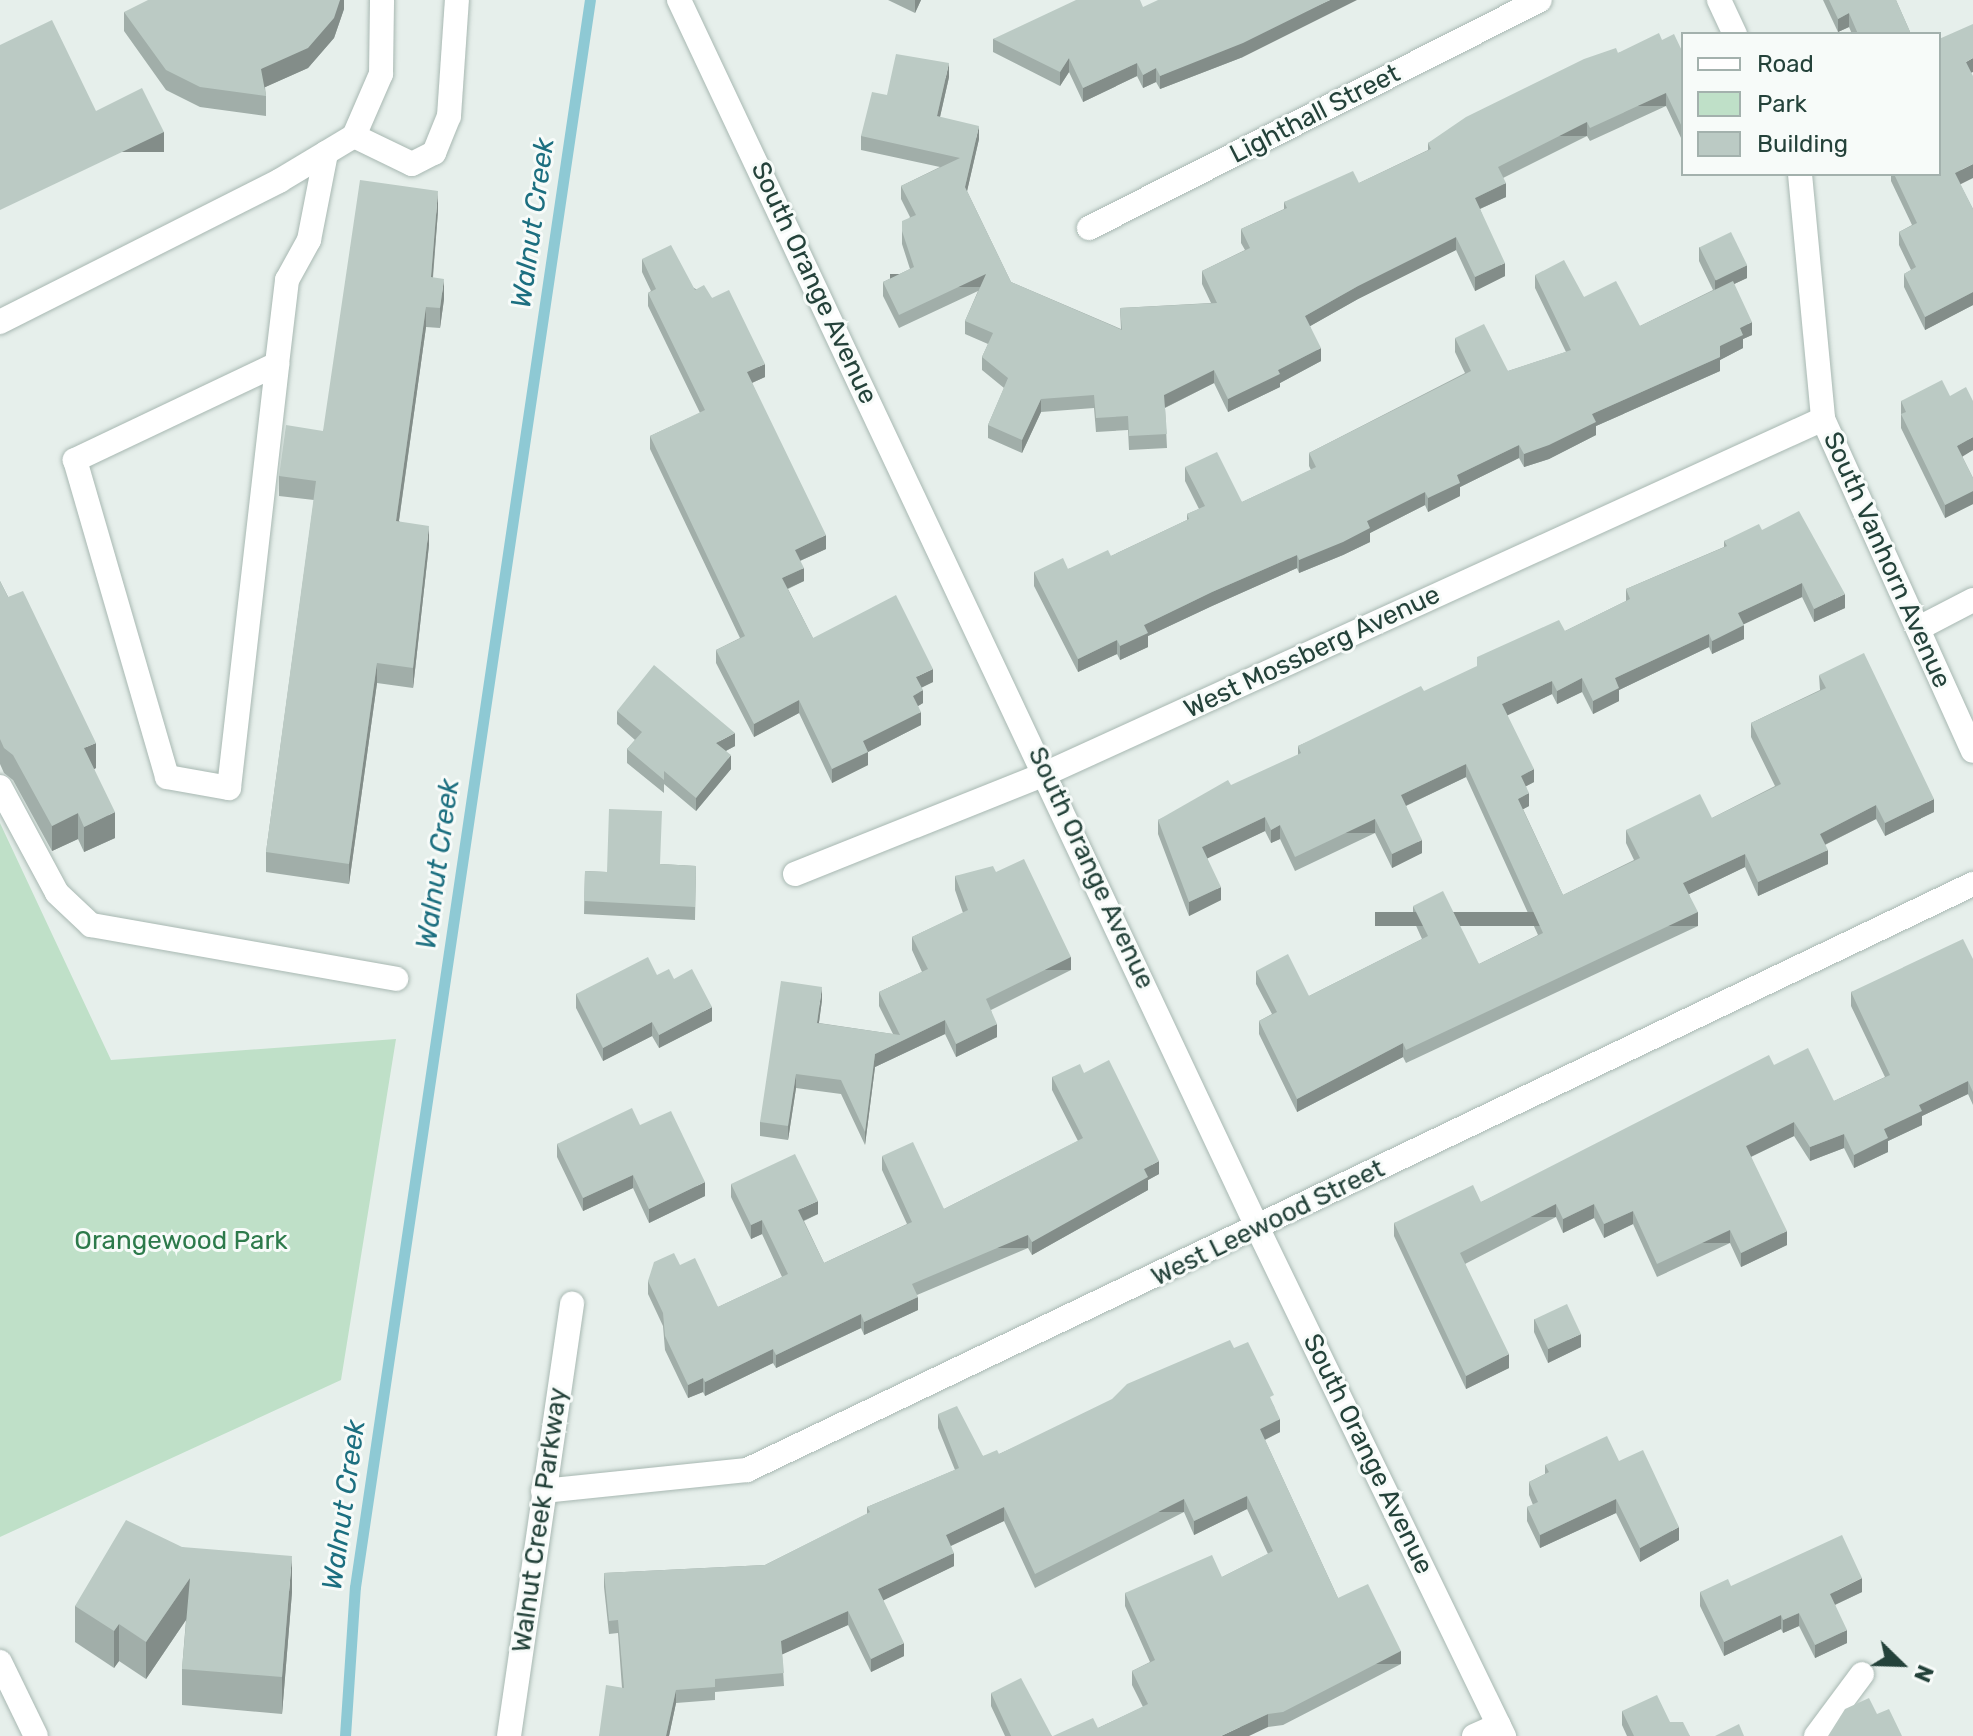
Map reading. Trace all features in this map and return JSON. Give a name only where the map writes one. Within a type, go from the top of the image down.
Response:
[{"type":"street","points":[[0,322],[354,136],[381,74],[382,0]]},
{"type":"street","points":[[354,136],[412,164],[434,153],[449,116],[457,0]]},
{"type":"street","name":"Lighthall Street","points":[[1089,228],[1540,0]]},
{"type":"street","points":[[1719,0],[1734,32]]},
{"type":"street","name":"South Orange Avenue","points":[[682,6],[1047,773],[1258,1229],[1502,1730]]},
{"type":"street","points":[[277,364],[75,460],[167,777],[229,788],[287,280],[309,240],[326,153]]},
{"type":"street","name":"South Vanhorn Avenue","points":[[1800,176],[1823,419],[1973,751]]},
{"type":"street","name":"West Mossberg Avenue","points":[[795,874],[1047,773],[1823,419]]},
{"type":"street","points":[[1919,628],[1973,600]]},
{"type":"street","points":[[0,787],[57,893],[91,925],[396,979]]},
{"type":"street","name":"West Leewood Street","points":[[543,1491],[747,1470],[1258,1229],[1973,884]]},
{"type":"street","name":"Walnut Creek Parkway","points":[[509,1736],[572,1304]]},
{"type":"street","points":[[0,1662],[36,1736]]},
{"type":"street","points":[[1816,1736],[1862,1674]]},
{"type":"street","points":[[1474,1736],[1502,1730]]},
{"type":"green space","name":"Orangewood Park","points":[[0,823],[111,1060],[396,1039],[341,1380],[0,1537]]},
{"type":"building","points":[[148,0],[340,0],[334,18],[308,48],[261,69],[266,96],[200,87],[166,70],[124,12]]},
{"type":"building","points":[[1076,0],[1140,0],[1143,7],[1158,0],[1330,0],[1243,43],[1160,76],[1156,68],[1143,75],[1137,63],[1083,88],[1069,58],[1060,72],[993,39]]},
{"type":"building","points":[[1829,0],[1896,0],[1910,32],[1857,32],[1849,13],[1838,19]]},
{"type":"building","points":[[52,20],[96,111],[142,88],[164,132],[0,210],[0,45]]},
{"type":"building","points":[[1973,24],[1973,58],[1966,62],[1973,76],[1973,164],[1955,173],[1973,209],[1973,292],[1925,317],[1904,274],[1916,267],[1899,232],[1917,223],[1895,176],[1941,176],[1941,38]]},
{"type":"building","points":[[1659,33],[1662,40],[1674,34],[1681,49],[1681,125],[1666,93],[1590,128],[1587,122],[1498,167],[1506,183],[1475,198],[1505,263],[1475,277],[1456,237],[1358,286],[1305,316],[1321,348],[1278,370],[1280,374],[1228,399],[1214,370],[1164,395],[1167,434],[1129,436],[1128,416],[1096,418],[1094,395],[1041,399],[1022,440],[988,425],[1008,378],[982,357],[993,333],[965,321],[986,274],[899,315],[883,282],[914,267],[902,231],[902,221],[916,215],[901,186],[960,158],[861,136],[872,92],[887,95],[896,54],[949,63],[937,116],[979,126],[965,187],[1011,282],[1122,330],[1120,308],[1217,303],[1202,271],[1250,248],[1241,229],[1287,208],[1284,202],[1353,171],[1359,183],[1431,149],[1428,143],[1466,117],[1584,59],[1616,48],[1618,53]]},
{"type":"building","points":[[360,180],[438,191],[431,277],[444,279],[440,308],[426,307],[396,521],[429,526],[413,668],[377,663],[349,864],[266,852],[316,481],[279,476],[286,425],[323,431]]},
{"type":"building","points":[[1731,232],[1747,265],[1716,281],[1700,247]]},
{"type":"building","points":[[671,245],[695,290],[704,285],[712,298],[729,290],[765,364],[747,372],[826,535],[795,550],[804,568],[782,578],[813,638],[896,595],[933,669],[916,677],[923,690],[913,696],[921,712],[863,741],[868,752],[832,769],[799,700],[754,724],[716,650],[745,636],[650,436],[705,410],[648,293],[656,289],[642,259]]},
{"type":"building","points":[[1564,260],[1584,297],[1616,281],[1640,326],[1733,281],[1752,322],[1740,328],[1743,335],[1720,346],[1720,357],[1592,414],[1596,422],[1524,454],[1519,445],[1457,475],[1460,483],[1428,498],[1425,492],[1367,521],[1370,528],[1343,542],[1299,560],[1297,555],[1212,592],[1144,625],[1148,633],[1120,646],[1117,640],[1078,659],[1034,572],[1063,558],[1068,569],[1108,550],[1111,556],[1189,519],[1187,514],[1205,506],[1185,467],[1217,452],[1242,502],[1316,467],[1309,453],[1471,371],[1455,338],[1484,324],[1508,371],[1571,350],[1535,275]]},
{"type":"building","points":[[1942,380],[1950,396],[1966,387],[1973,401],[1973,437],[1957,446],[1973,478],[1973,491],[1945,505],[1901,414],[1906,412],[1901,401]]},
{"type":"building","points":[[1799,511],[1845,594],[1814,609],[1802,583],[1738,613],[1744,625],[1712,641],[1709,634],[1615,678],[1619,688],[1593,701],[1582,678],[1557,691],[1552,681],[1502,704],[1534,769],[1521,776],[1529,793],[1518,799],[1563,895],[1640,858],[1626,830],[1700,794],[1712,818],[1781,784],[1751,723],[1826,688],[1819,675],[1864,653],[1934,799],[1885,823],[1876,805],[1820,834],[1828,850],[1758,882],[1745,854],[1683,883],[1698,912],[1406,1050],[1403,1043],[1297,1099],[1259,1021],[1277,1012],[1256,971],[1288,954],[1309,996],[1428,936],[1413,906],[1443,891],[1479,964],[1543,933],[1466,764],[1401,795],[1422,840],[1392,854],[1375,819],[1295,857],[1280,825],[1271,830],[1265,817],[1202,847],[1221,887],[1189,902],[1158,820],[1228,780],[1231,785],[1301,753],[1298,746],[1421,686],[1424,691],[1477,666],[1477,657],[1559,620],[1565,631],[1630,599],[1626,589],[1727,546],[1724,541],[1759,524],[1762,530]]},
{"type":"building","points":[[0,581],[8,597],[23,591],[96,743],[84,748],[115,812],[84,827],[78,813],[52,826],[13,755],[4,748],[0,739]]},
{"type":"building","points":[[654,665],[735,733],[716,743],[731,755],[696,798],[664,771],[664,780],[627,749],[642,732],[617,711]]},
{"type":"building","points":[[609,809],[662,811],[660,864],[696,866],[695,907],[584,901],[585,871],[607,872]]},
{"type":"building","points":[[1024,859],[1071,957],[986,999],[997,1024],[956,1044],[945,1020],[875,1054],[865,1132],[841,1080],[796,1074],[788,1126],[760,1122],[781,981],[822,987],[817,1023],[900,1035],[879,992],[928,969],[912,937],[968,910],[955,876],[993,866],[996,872]]},
{"type":"building","points":[[1963,939],[1973,959],[1973,1092],[1968,1081],[1919,1105],[1922,1111],[1884,1129],[1888,1138],[1854,1155],[1844,1134],[1810,1147],[1794,1122],[1746,1146],[1787,1231],[1741,1253],[1730,1230],[1657,1264],[1633,1211],[1604,1224],[1594,1204],[1563,1219],[1556,1204],[1460,1253],[1509,1354],[1466,1376],[1394,1223],[1473,1185],[1481,1202],[1769,1055],[1774,1065],[1808,1048],[1834,1101],[1890,1075],[1851,992]]},
{"type":"building","points":[[648,957],[657,975],[669,969],[674,979],[692,969],[712,1007],[659,1035],[652,1022],[603,1048],[576,994]]},
{"type":"building","points":[[1109,1060],[1159,1161],[1144,1169],[1148,1177],[1032,1242],[1028,1235],[912,1284],[918,1297],[864,1322],[861,1314],[776,1355],[773,1349],[705,1382],[703,1378],[688,1385],[665,1336],[663,1313],[648,1281],[654,1262],[674,1253],[680,1265],[695,1258],[718,1307],[788,1274],[762,1220],[751,1225],[731,1184],[795,1154],[818,1201],[798,1210],[824,1263],[912,1222],[882,1156],[913,1142],[944,1209],[1083,1138],[1052,1077],[1080,1064],[1084,1073]]},
{"type":"building","points":[[632,1108],[640,1125],[671,1111],[705,1182],[649,1209],[633,1175],[583,1198],[557,1144]]},
{"type":"building","points":[[1567,1304],[1581,1334],[1548,1349],[1534,1319]]},
{"type":"building","points":[[1230,1340],[1234,1348],[1248,1342],[1274,1395],[1270,1397],[1280,1419],[1260,1429],[1338,1598],[1368,1584],[1401,1651],[1283,1712],[1268,1714],[1221,1736],[1053,1736],[1093,1718],[1098,1728],[1148,1704],[1132,1671],[1155,1660],[1125,1593],[1212,1555],[1222,1577],[1273,1551],[1247,1496],[1194,1521],[1184,1499],[1035,1574],[1004,1507],[946,1535],[954,1553],[878,1589],[904,1643],[871,1659],[848,1611],[781,1641],[784,1673],[715,1679],[715,1687],[676,1690],[666,1736],[599,1736],[606,1685],[624,1688],[618,1620],[609,1621],[604,1573],[765,1565],[870,1512],[867,1507],[959,1468],[938,1414],[957,1406],[983,1456],[997,1450],[999,1454],[1112,1399],[1127,1384]]},
{"type":"building","points":[[1607,1436],[1619,1461],[1643,1450],[1679,1527],[1640,1548],[1616,1499],[1540,1535],[1527,1507],[1538,1502],[1529,1482],[1549,1472],[1545,1465]]},
{"type":"building","points":[[126,1520],[182,1547],[292,1556],[282,1677],[182,1669],[190,1578],[146,1642],[119,1624],[114,1631],[75,1606]]},
{"type":"building","points":[[1842,1535],[1862,1578],[1830,1594],[1847,1630],[1815,1645],[1799,1613],[1783,1620],[1781,1615],[1724,1642],[1700,1592],[1728,1579],[1731,1586]]},
{"type":"building","points":[[1021,1678],[1052,1736],[1011,1736],[991,1693]]},
{"type":"building","points":[[1657,1695],[1670,1722],[1683,1722],[1690,1736],[1634,1736],[1622,1711]]},
{"type":"building","points":[[1869,1698],[1877,1714],[1889,1709],[1902,1736],[1828,1736],[1845,1709]]},
{"type":"building","points":[[1739,1724],[1744,1736],[1715,1736]]},
{"type":"waterway","name":"Walnut Creek","points":[[345,1736],[355,1587],[590,0]]}]
